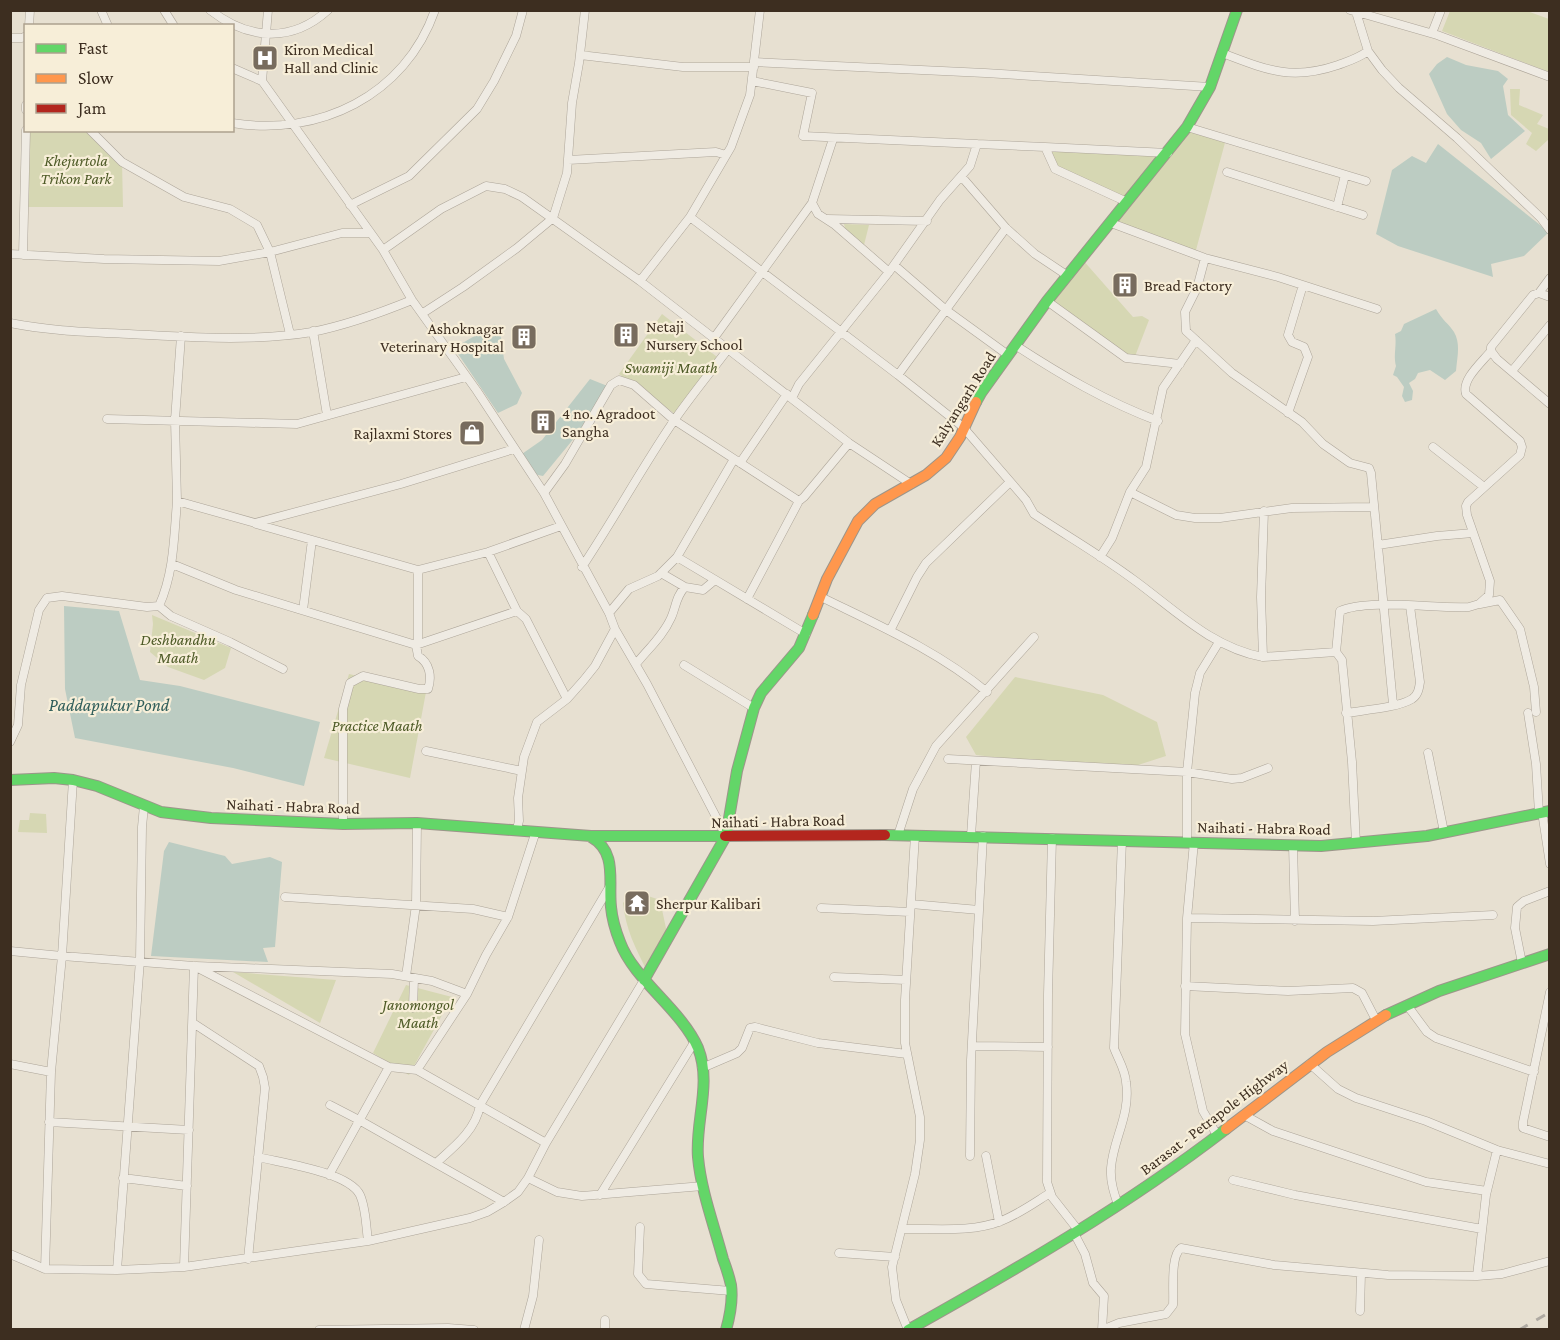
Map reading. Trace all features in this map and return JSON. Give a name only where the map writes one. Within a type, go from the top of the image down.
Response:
[{"type":"main road","name":"Kalyangarh Road","points":[[726,836],[737,771],[754,708],[761,693],[799,648],[827,579],[858,521],[875,504],[911,484],[946,458],[960,437],[981,393],[1047,301],[1187,128],[1210,87],[1237,10]]},
{"type":"main road","name":"Naihati - Habra Road","points":[[10,780],[54,778],[73,780],[97,786],[161,812],[211,818],[343,824],[417,823],[591,836],[915,835],[1321,846],[1444,832],[1544,812]]},
{"type":"main road","points":[[591,836],[598,841],[608,855],[611,907],[620,943],[644,980],[680,1020],[695,1041],[702,1068],[703,1094],[698,1155],[703,1186],[731,1291],[730,1315],[726,1329]]},
{"type":"main road","points":[[644,980],[726,836]]},
{"type":"main road","name":"Barasat - Petrapole Highway","points":[[908,1329],[922,1326],[1118,1205],[1187,1158],[1310,1064],[1376,1020],[1407,1005],[1550,954]]},
{"type":"street","points":[[101,10],[107,24]]},
{"type":"street","points":[[164,10],[173,24]]},
{"type":"street","points":[[210,10],[228,24]]},
{"type":"street","points":[[262,81],[268,10]]},
{"type":"street","points":[[234,26],[245,31],[266,34],[288,32],[308,25],[328,10]]},
{"type":"street","points":[[234,123],[262,127],[294,125],[328,117],[360,102],[388,81],[412,55],[430,25],[435,10]]},
{"type":"street","points":[[350,205],[409,176],[477,109],[494,81],[511,45],[523,10]]},
{"type":"street","points":[[423,313],[499,261],[553,218],[567,173],[572,103],[585,10]]},
{"type":"street","points":[[640,280],[690,217],[726,155],[750,95],[760,10]]},
{"type":"street","points":[[1432,33],[1441,10]]},
{"type":"street","points":[[1353,11],[1432,33],[1550,77]]},
{"type":"street","points":[[1353,11],[1368,51],[1399,88],[1457,138],[1541,218],[1550,230]]},
{"type":"street","points":[[1222,52],[1271,70],[1299,74],[1318,71],[1351,60],[1368,51]]},
{"type":"street","points":[[580,55],[683,67],[754,65],[985,73],[1210,87]]},
{"type":"street","points":[[234,69],[262,81],[383,250],[412,300],[544,493],[726,836]]},
{"type":"street","points":[[752,81],[812,93],[803,136],[1168,153]]},
{"type":"street","points":[[1187,128],[1366,181]]},
{"type":"street","points":[[23,255],[26,132]]},
{"type":"street","points":[[92,132],[122,162],[184,197],[230,209],[257,225],[270,252],[291,334]]},
{"type":"street","points":[[714,338],[812,203],[833,139]]},
{"type":"street","points":[[609,613],[628,589],[661,573],[677,557],[737,461],[891,269],[940,200],[970,166],[977,144]]},
{"type":"street","points":[[1045,147],[1055,169],[1127,202]]},
{"type":"street","points":[[568,160],[716,152],[726,155]]},
{"type":"street","points":[[1227,171],[1363,215]]},
{"type":"street","points":[[1337,207],[1346,175]]},
{"type":"street","points":[[961,176],[1006,228],[1035,254],[1068,276]]},
{"type":"street","points":[[383,250],[441,209],[486,186],[505,189],[522,197],[640,280],[849,443],[911,484]]},
{"type":"street","points":[[812,203],[818,214],[946,310],[1012,350],[1124,408],[1158,421]]},
{"type":"street","points":[[690,217],[963,427],[1026,500],[1034,514],[1134,580],[1219,642],[1263,657],[1336,652]]},
{"type":"street","points":[[825,219],[927,221]]},
{"type":"street","points":[[1111,223],[1205,258],[1303,285],[1377,309]]},
{"type":"street","points":[[898,375],[1006,228]]},
{"type":"street","points":[[10,254],[219,261],[270,252],[342,233],[370,233]]},
{"type":"street","points":[[1205,258],[1197,288],[1185,312],[1186,331],[1232,374],[1302,422],[1323,444],[1350,463],[1369,468],[1393,704]]},
{"type":"street","points":[[1479,604],[1489,595],[1491,588],[1466,506],[1520,455],[1522,447],[1520,441],[1466,394],[1464,389],[1467,381],[1491,351],[1493,343],[1550,278]]},
{"type":"street","points":[[1288,413],[1308,357],[1304,347],[1292,342],[1288,335],[1303,285]]},
{"type":"street","points":[[1539,293],[1550,297]]},
{"type":"street","points":[[10,323],[39,329],[230,338],[313,332],[373,316],[412,300]]},
{"type":"street","points":[[1047,301],[1126,358],[1180,364]]},
{"type":"street","points":[[1512,371],[1550,325]]},
{"type":"street","points":[[313,332],[327,415]]},
{"type":"street","points":[[159,606],[172,564],[177,501],[175,420],[181,336]]},
{"type":"street","points":[[1100,557],[1112,538],[1130,492],[1146,467],[1158,421],[1163,388],[1196,340]]},
{"type":"street","points":[[582,567],[615,518],[638,476],[674,420],[728,349]]},
{"type":"street","points":[[1491,351],[1550,404]]},
{"type":"street","points":[[107,419],[297,424],[466,377]]},
{"type":"street","points":[[544,493],[565,464],[611,385],[619,380],[634,385],[674,420],[799,501]]},
{"type":"street","points":[[747,599],[799,501],[849,443]]},
{"type":"street","points":[[1433,447],[1484,487]]},
{"type":"street","points":[[255,523],[401,484],[514,449]]},
{"type":"street","points":[[890,631],[926,563],[1010,482]]},
{"type":"street","points":[[1130,492],[1176,515],[1195,518],[1220,518],[1292,508],[1374,507]]},
{"type":"street","points":[[177,501],[418,570],[489,552],[561,526]]},
{"type":"street","points":[[1263,657],[1261,597],[1264,511]]},
{"type":"street","points":[[1378,545],[1473,533]]},
{"type":"street","points":[[303,610],[312,540]]},
{"type":"street","points":[[489,552],[517,611],[526,619],[567,699]]},
{"type":"street","points":[[677,557],[806,634]]},
{"type":"street","points":[[172,564],[237,590],[416,645],[517,611]]},
{"type":"street","points":[[343,824],[343,709],[350,683],[363,676],[419,689],[428,689],[430,685],[429,667],[418,656],[416,645],[418,639],[418,570]]},
{"type":"street","points":[[661,573],[685,587],[703,590],[715,580]]},
{"type":"street","points":[[636,664],[656,642],[671,618],[676,601],[685,587]]},
{"type":"street","points":[[10,742],[18,725],[21,685],[39,610],[47,598],[62,596],[147,607],[159,606],[171,616],[284,669]]},
{"type":"street","points":[[821,597],[890,631],[968,676],[987,692]]},
{"type":"street","points":[[1356,843],[1352,762],[1342,660],[1336,652],[1341,611],[1347,608],[1383,605],[1454,608],[1500,600],[1520,629],[1534,687],[1532,712],[1536,764],[1550,864]]},
{"type":"street","points":[[1346,713],[1413,698],[1419,691],[1420,682],[1410,606]]},
{"type":"street","points":[[517,829],[518,798],[524,757],[537,722],[567,699],[595,666],[615,629]]},
{"type":"street","points":[[898,835],[914,789],[936,746],[1035,637]]},
{"type":"street","points":[[1217,1135],[1203,1111],[1185,1034],[1185,986],[1191,842],[1187,772],[1195,693],[1200,673],[1219,642]]},
{"type":"street","points":[[684,665],[754,708]]},
{"type":"street","points":[[10,701],[21,700]]},
{"type":"street","points":[[426,751],[522,771]]},
{"type":"street","points":[[1428,753],[1444,832]]},
{"type":"street","points":[[948,759],[1187,772],[1232,779],[1242,778],[1268,768]]},
{"type":"street","points":[[970,836],[976,761]]},
{"type":"street","points":[[45,1269],[51,1072],[62,956],[73,780]]},
{"type":"street","points":[[117,1269],[140,960],[144,806]]},
{"type":"street","points":[[412,1008],[410,977],[416,905],[417,823]]},
{"type":"street","points":[[417,1070],[467,994],[508,917],[536,831]]},
{"type":"street","points":[[908,1329],[896,1300],[892,1267],[915,1174],[920,1140],[920,1117],[905,1043],[906,980],[915,835]]},
{"type":"street","points":[[970,1156],[972,1046],[983,837]]},
{"type":"street","points":[[1052,838],[1047,1182],[1050,1192],[1076,1231],[1093,1283],[1104,1296],[1102,1329],[1119,1323],[1166,1314],[1171,1310],[1174,1258],[1177,1250],[1181,1248],[1274,1265],[1388,1275],[1502,1274],[1550,1261]]},
{"type":"street","points":[[1118,1205],[1112,1187],[1111,1168],[1125,1119],[1127,1098],[1122,1063],[1114,1048],[1122,840]]},
{"type":"street","points":[[1293,845],[1295,921]]},
{"type":"street","points":[[436,1163],[462,1141],[479,1115],[480,1105],[610,885]]},
{"type":"street","points":[[1522,963],[1515,928],[1516,907],[1524,901],[1550,891]]},
{"type":"street","points":[[285,897],[481,910],[508,917]]},
{"type":"street","points":[[820,908],[979,910]]},
{"type":"street","points":[[1187,918],[1373,921],[1493,915]]},
{"type":"street","points":[[10,951],[194,966],[279,968],[410,977],[432,981],[467,994]]},
{"type":"street","points":[[184,1267],[194,966]]},
{"type":"street","points":[[194,966],[389,1067],[417,1070],[546,1143]]},
{"type":"street","points":[[834,977],[906,980]]},
{"type":"street","points":[[10,1254],[45,1269],[184,1267],[368,1241],[470,1218],[487,1212],[518,1192],[528,1178],[546,1143],[644,980]]},
{"type":"street","points":[[1185,986],[1288,991],[1353,988],[1362,993],[1376,1020]]},
{"type":"street","points":[[1550,992],[1523,1128],[1550,1137]]},
{"type":"street","points":[[1407,1005],[1428,1032],[1436,1038],[1534,1072]]},
{"type":"street","points":[[193,1023],[259,1066],[265,1088],[248,1259]]},
{"type":"street","points":[[702,1068],[737,1053],[742,1048],[750,1028],[755,1027],[818,1043],[907,1054]]},
{"type":"street","points":[[600,1195],[695,1041]]},
{"type":"street","points":[[972,1046],[1048,1047]]},
{"type":"street","points":[[10,1064],[51,1072]]},
{"type":"street","points":[[1310,1064],[1338,1089],[1356,1098],[1426,1121],[1497,1150],[1550,1164]]},
{"type":"street","points":[[329,1175],[389,1067]]},
{"type":"street","points":[[330,1105],[504,1202]]},
{"type":"street","points":[[1244,1115],[1273,1131],[1426,1182],[1487,1191]]},
{"type":"street","points":[[49,1122],[189,1130]]},
{"type":"street","points":[[1477,1276],[1487,1191],[1497,1150]]},
{"type":"street","points":[[986,1156],[999,1222]]},
{"type":"street","points":[[258,1157],[340,1178],[359,1194],[368,1241]]},
{"type":"street","points":[[123,1178],[187,1186]]},
{"type":"street","points":[[528,1178],[568,1195],[600,1195],[703,1186]]},
{"type":"street","points":[[1233,1180],[1295,1195],[1482,1229]]},
{"type":"street","points":[[902,1229],[972,1228],[999,1222],[1020,1212],[1050,1192]]},
{"type":"street","points":[[640,1227],[638,1274],[646,1284],[731,1291]]},
{"type":"street","points":[[524,1329],[533,1296],[539,1240]]},
{"type":"street","points":[[839,1253],[895,1257]]},
{"type":"street","points":[[1360,1311],[1361,1273]]},
{"type":"street","points":[[605,1320],[605,1329]]},
{"type":"street","points":[[320,1329],[474,1329]]},
{"type":"green space","points":[[1450,11],[1527,11],[1549,19],[1549,72],[1442,31]]},
{"type":"green space","points":[[1510,89],[1520,89],[1519,105],[1543,115],[1537,124],[1549,129],[1549,139],[1536,151],[1526,144],[1532,133],[1511,115]]},
{"type":"green space","points":[[1187,127],[1226,139],[1196,250],[1161,241],[1111,223],[1130,199],[1057,168],[1048,151],[1165,156]]},
{"type":"green space","name":"Khejurtola Trikon Park","points":[[29,132],[94,132],[122,162],[123,207],[28,207]]},
{"type":"green space","points":[[844,224],[869,225],[864,245],[846,232]]},
{"type":"green space","points":[[1082,259],[1133,317],[1142,316],[1149,320],[1134,359],[1074,324],[1047,301]]},
{"type":"green space","name":"Swamiji Maath","points":[[662,314],[721,360],[681,418],[619,374]]},
{"type":"green space","name":"Deshbandhu Maath","points":[[152,615],[231,648],[225,668],[204,680],[168,667],[150,652]]},
{"type":"green space","name":"Practice Maath","points":[[349,674],[426,692],[410,778],[324,758]]},
{"type":"green space","points":[[1015,677],[1103,695],[1157,722],[1166,756],[1138,765],[1039,762],[976,755],[966,737]]},
{"type":"green space","points":[[30,813],[46,814],[47,833],[18,832],[20,820],[29,820]]},
{"type":"green space","points":[[633,891],[660,900],[667,933],[647,971],[624,913],[623,903]]},
{"type":"green space","points":[[233,972],[336,980],[320,1023]]},
{"type":"green space","name":"Janomongol Maath","points":[[406,985],[452,997],[409,1075],[373,1053]]},
{"type":"water","points":[[1447,57],[1466,65],[1498,71],[1508,79],[1503,86],[1508,115],[1525,131],[1491,159],[1481,143],[1461,130],[1447,114],[1429,74]]},
{"type":"water","points":[[1438,144],[1549,232],[1524,256],[1491,264],[1493,277],[1398,246],[1376,234],[1392,170],[1412,156],[1426,163]]},
{"type":"water","points":[[1436,309],[1456,337],[1458,351],[1456,371],[1445,380],[1430,370],[1418,373],[1409,383],[1413,391],[1412,400],[1405,402],[1402,396],[1404,387],[1393,375],[1396,366],[1395,334],[1401,331],[1404,324]]},
{"type":"water","points":[[495,324],[501,337],[504,359],[522,393],[517,404],[498,413],[454,348]]},
{"type":"water","points":[[590,379],[610,387],[580,431],[543,476],[528,473],[519,456],[542,440]]},
{"type":"water","name":"Paddapukur Pond","points":[[64,606],[119,611],[140,680],[180,686],[320,722],[304,786],[233,768],[75,738],[65,689]]},
{"type":"water","points":[[169,842],[225,856],[232,864],[270,857],[282,862],[275,947],[263,948],[268,962],[151,956],[164,851]]},
{"type":"railway","points":[[1519,1330],[1550,1312]]},
{"type":"traffic: fast","points":[[976,402],[1047,301],[1187,127],[1210,87],[1237,10]]},
{"type":"traffic: fast","points":[[644,980],[726,836],[737,771],[754,708],[761,693],[799,648],[813,615]]},
{"type":"traffic: fast","points":[[10,780],[54,778],[73,780],[97,786],[161,812],[211,818],[343,824],[417,823],[591,836],[725,836]]},
{"type":"traffic: fast","points":[[885,835],[1321,846],[1427,836],[1550,811]]},
{"type":"traffic: fast","points":[[591,837],[599,843],[608,859],[612,916],[627,956],[646,982],[681,1020],[698,1048],[702,1061],[703,1089],[698,1157],[705,1195],[731,1285],[731,1308],[726,1330]]},
{"type":"traffic: fast","points":[[1386,1015],[1439,991],[1550,954]]},
{"type":"traffic: fast","points":[[908,1330],[990,1284],[1110,1210],[1226,1129]]},
{"type":"traffic: slow","points":[[813,615],[827,579],[858,521],[875,504],[926,475],[946,458],[960,437],[976,402]]},
{"type":"traffic: slow","points":[[1226,1129],[1327,1052],[1386,1015]]},
{"type":"traffic: jam","points":[[725,836],[885,835]]},
{"type":"place","name":"Kiron Medical Hall and Clinic","points":[[265,58]]},
{"type":"place","name":"Bread Factory","points":[[1125,285]]},
{"type":"place","name":"Netaji Nursery School","points":[[626,335]]},
{"type":"place","name":"Ashoknagar Veterinary Hospital","points":[[524,337]]},
{"type":"place","name":"4 no. Agradoot Sangha","points":[[543,422]]},
{"type":"place","name":"Rajlaxmi Stores","points":[[472,433]]},
{"type":"place","name":"Sherpur Kalibari","points":[[637,903]]}]
